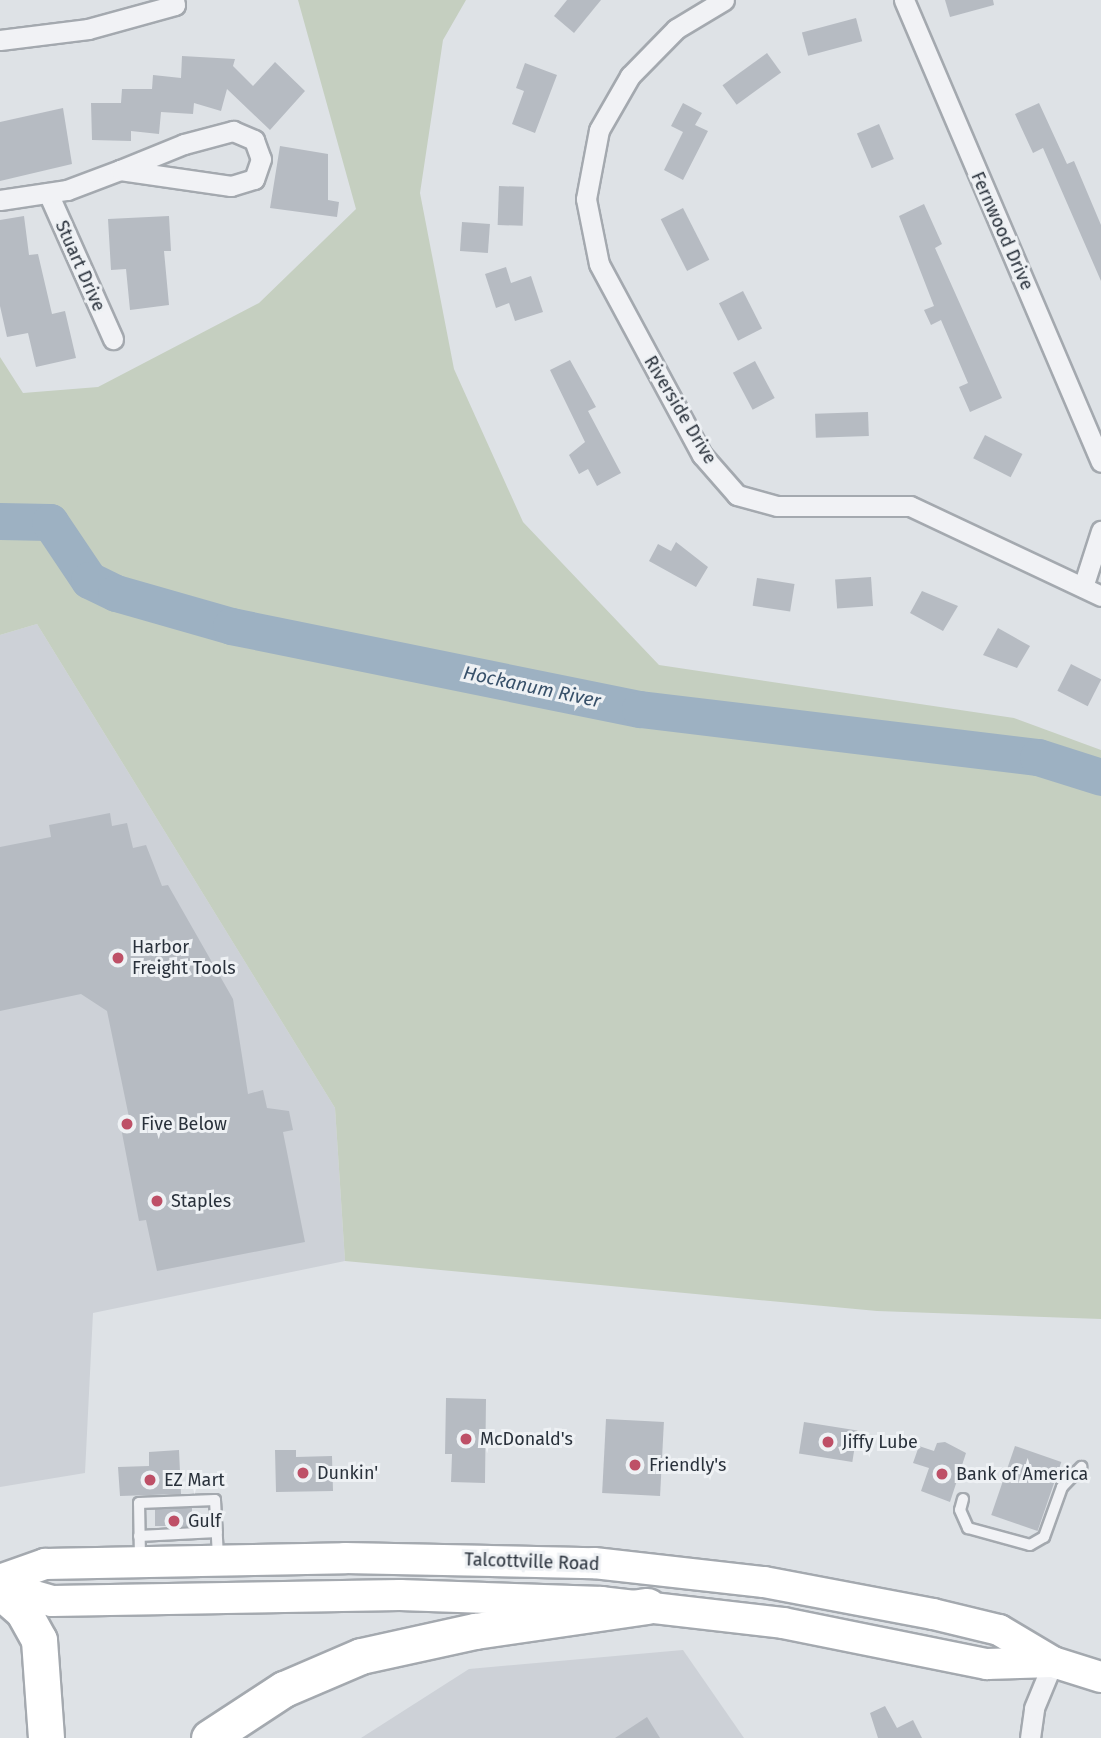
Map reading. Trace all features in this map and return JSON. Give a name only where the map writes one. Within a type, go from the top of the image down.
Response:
[{"type":"highway","points":[[0,1589],[23,1611],[39,1640],[47,1738]]},
{"type":"highway","points":[[209,1738],[284,1689],[361,1656],[441,1637],[647,1606]]},
{"type":"main road","name":"Talcottville Road","points":[[0,1580],[46,1564],[92,1563],[140,1549],[218,1546],[500,1559],[710,1575],[878,1602],[999,1630],[1053,1661],[1101,1678]]},
{"type":"main road","points":[[474,1596],[500,1559]]},
{"type":"main road","points":[[80,1601],[92,1563]]},
{"type":"main road","name":"Talcottville Road","points":[[0,1589],[52,1601],[474,1596],[647,1606],[783,1623],[987,1664],[1053,1661]]},
{"type":"street","name":"Riverside Drive","points":[[724,0],[676,29],[630,76],[599,130],[586,199],[598,264],[702,455],[737,495],[777,506],[910,506],[1101,597]]},
{"type":"street","name":"Fernwood Drive","points":[[904,0],[1101,462]]},
{"type":"street","points":[[0,40],[89,29],[174,2]]},
{"type":"street","points":[[0,200],[48,193],[233,131],[254,140],[261,159],[254,179],[231,186],[120,170]]},
{"type":"street","name":"Stuart Drive","points":[[48,193],[113,339]]},
{"type":"street","points":[[1083,587],[1101,531]]},
{"type":"street","points":[[1030,1738],[1034,1708],[1053,1661]]},
{"type":"lane","points":[[963,1499],[960,1510],[968,1528],[1030,1545],[1044,1537],[1062,1487],[1081,1467]]},
{"type":"lane","points":[[140,1549],[139,1503],[215,1500],[218,1546]]},
{"type":"shaded area","points":[[37,624],[335,1108],[345,1261],[93,1313],[85,1473],[0,1487],[0,635]]},
{"type":"shaded area","points":[[683,1650],[744,1738],[361,1738],[469,1669]]},
{"type":"green space","points":[[298,0],[466,0],[443,40],[420,193],[454,369],[523,522],[659,665],[1014,718],[1101,750],[1101,1319],[877,1311],[345,1261],[335,1108],[37,624],[0,635],[0,357],[23,393],[98,387],[259,303],[356,209]]},
{"type":"building","points":[[567,0],[601,0],[574,33],[554,16]]},
{"type":"building","points":[[945,0],[993,0],[994,5],[950,17]]},
{"type":"building","points":[[856,18],[862,41],[808,56],[802,32]]},
{"type":"building","points":[[767,53],[781,72],[737,105],[723,85]]},
{"type":"building","points":[[182,56],[235,59],[233,66],[253,86],[275,62],[305,91],[270,130],[227,89],[221,111],[194,103],[193,114],[161,112],[159,134],[131,131],[131,141],[92,140],[91,103],[121,103],[122,89],[152,89],[153,75],[181,78]]},
{"type":"building","points":[[525,63],[557,75],[535,133],[512,124],[524,91],[516,88]]},
{"type":"building","points":[[683,103],[702,113],[695,125],[708,131],[683,180],[664,170],[683,132],[671,126]]},
{"type":"building","points":[[1039,103],[1067,164],[1074,161],[1101,225],[1101,281],[1043,148],[1033,153],[1015,114]]},
{"type":"building","points":[[63,108],[72,164],[0,181],[0,122]]},
{"type":"building","points":[[879,124],[894,159],[872,168],[857,133]]},
{"type":"building","points":[[280,146],[328,154],[328,200],[339,202],[337,217],[270,208]]},
{"type":"building","points":[[499,186],[524,187],[523,226],[498,225]]},
{"type":"building","points":[[924,204],[942,244],[935,248],[1002,398],[970,412],[959,387],[968,383],[941,320],[931,325],[924,310],[934,306],[899,216]]},
{"type":"building","points":[[683,208],[709,260],[687,271],[661,219]]},
{"type":"building","points":[[24,216],[29,255],[38,254],[52,314],[65,311],[76,358],[36,367],[28,333],[7,337],[0,306],[0,220]]},
{"type":"building","points":[[169,216],[171,251],[164,251],[169,305],[130,310],[126,269],[111,270],[108,219]]},
{"type":"building","points":[[462,222],[490,224],[488,253],[460,251]]},
{"type":"building","points":[[506,267],[511,283],[531,276],[543,312],[515,321],[509,303],[496,308],[485,274]]},
{"type":"building","points":[[743,291],[762,328],[738,341],[719,303]]},
{"type":"building","points":[[570,360],[596,407],[588,411],[621,473],[597,486],[588,469],[579,474],[569,455],[585,442],[550,370]]},
{"type":"building","points":[[755,361],[775,398],[753,410],[733,373]]},
{"type":"building","points":[[868,412],[869,436],[816,438],[815,414]]},
{"type":"building","points":[[985,435],[1022,454],[1011,477],[973,458]]},
{"type":"building","points":[[676,542],[708,567],[696,587],[649,561],[658,544],[671,551]]},
{"type":"building","points":[[871,577],[873,606],[837,608],[835,580]]},
{"type":"building","points":[[757,578],[795,584],[790,612],[753,606]]},
{"type":"building","points":[[922,591],[958,606],[943,631],[910,613]]},
{"type":"building","points":[[998,628],[1030,646],[1017,668],[983,655]]},
{"type":"building","points":[[1071,664],[1101,679],[1088,706],[1057,691]]},
{"type":"building","points":[[110,813],[112,826],[127,823],[133,848],[146,845],[162,886],[168,885],[233,999],[248,1094],[263,1090],[267,1108],[289,1111],[293,1130],[283,1132],[305,1242],[157,1271],[146,1220],[139,1221],[122,1133],[130,1122],[107,1011],[81,994],[0,1011],[0,847],[51,837],[49,825]]},
{"type":"building","points":[[446,1398],[486,1399],[485,1483],[451,1482],[452,1454],[445,1454]]},
{"type":"building","name":"Friendly's","points":[[606,1419],[664,1422],[660,1496],[602,1493]]},
{"type":"building","name":"Jiffy Lube","points":[[804,1422],[857,1430],[852,1462],[799,1454]]},
{"type":"building","points":[[945,1442],[966,1453],[950,1502],[921,1491],[929,1468],[913,1463],[919,1446],[934,1451],[937,1443]]},
{"type":"building","points":[[1015,1446],[1061,1462],[1038,1531],[991,1515]]},
{"type":"building","name":"EZ Mart","points":[[179,1450],[181,1494],[120,1496],[118,1467],[149,1466],[149,1452]]},
{"type":"building","points":[[275,1450],[296,1450],[296,1457],[332,1456],[333,1491],[276,1492]]},
{"type":"building","name":"Gulf","points":[[155,1508],[192,1508],[192,1526],[155,1526]]},
{"type":"building","points":[[885,1706],[897,1728],[913,1720],[922,1738],[878,1738],[870,1713]]},
{"type":"building","points":[[647,1717],[660,1738],[615,1738]]},
{"type":"waterway","name":"Hockanum River","points":[[0,521],[50,522],[89,580],[116,593],[231,626],[640,709],[1038,757],[1101,777]]},
{"type":"place","name":"Harbor Freight Tools","points":[[118,958]]},
{"type":"place","name":"Five Below","points":[[127,1124]]},
{"type":"place","name":"Staples","points":[[157,1201]]},
{"type":"place","name":"McDonald's","points":[[466,1439]]},
{"type":"place","name":"Jiffy Lube","points":[[828,1442]]},
{"type":"place","name":"Friendly's","points":[[635,1465]]},
{"type":"place","name":"Dunkin'","points":[[303,1473]]},
{"type":"place","name":"Bank of America","points":[[942,1474]]},
{"type":"place","name":"EZ Mart","points":[[150,1480]]},
{"type":"place","name":"Gulf","points":[[174,1521]]}]
